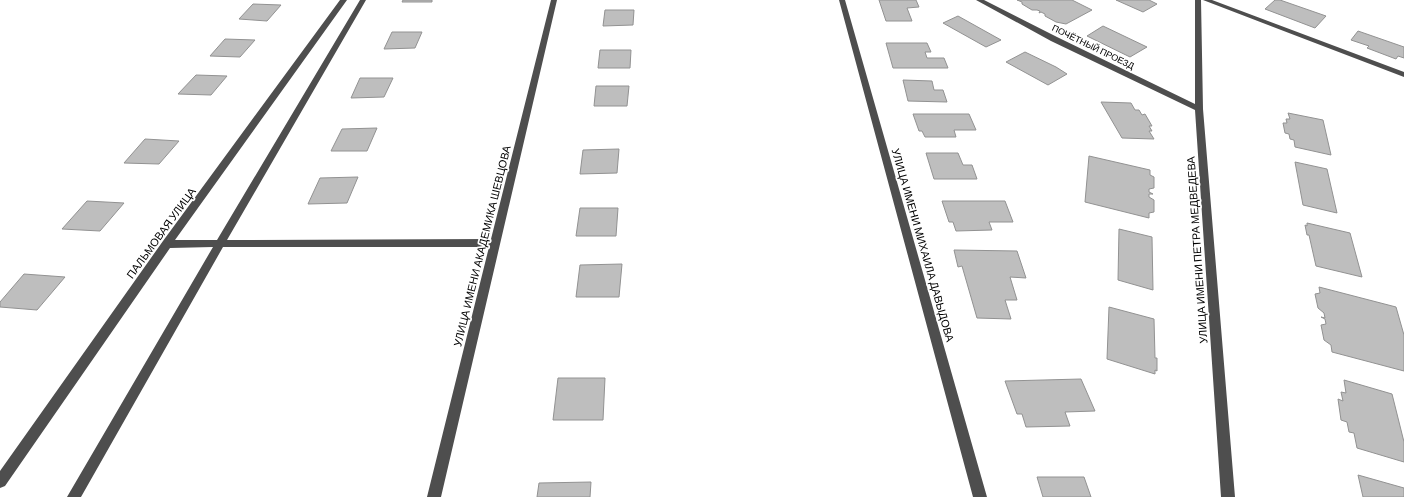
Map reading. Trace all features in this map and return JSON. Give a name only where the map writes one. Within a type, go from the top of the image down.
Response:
[{"type":"street","name":"ПАЛЬМОВАЯ УЛИЦА","points":[[0,482],[168,244],[344,0]]},
{"type":"street","points":[[74,497],[219,245],[363,0]]},
{"type":"street","name":"УЛИЦА ИМЕНИ АКАДЕМИКА ШЕВЦОВА","points":[[434,497],[554,0]]},
{"type":"street","name":"УЛИЦА ИМЕНИ МИХАИЛА ДАВЫДОВА","points":[[842,0],[980,497]]},
{"type":"street","name":"ПОЧЁТНЫЙ ПРОЕЗД","points":[[979,0],[1054,39],[1199,109]]},
{"type":"street","name":"УЛИЦА ИМЕНИ ПЕТРА МЕДВЕДЕВА","points":[[1198,0],[1199,109],[1228,497]]},
{"type":"street","points":[[1206,0],[1404,75]]},
{"type":"street","points":[[168,244],[495,243]]},
{"type":"building","points":[[403,0],[432,0],[432,2],[402,2]]},
{"type":"building","points":[[879,0],[916,0],[919,7],[907,8],[912,21],[886,21]]},
{"type":"building","points":[[1017,0],[1072,0],[1092,10],[1066,24],[1056,22],[1045,16],[1045,14],[1041,12],[1039,13],[1040,11],[1032,10]]},
{"type":"building","points":[[1116,0],[1149,0],[1157,4],[1143,12]]},
{"type":"building","points":[[1275,0],[1280,0],[1326,16],[1315,28],[1265,9]]},
{"type":"building","points":[[253,4],[281,5],[267,21],[239,19]]},
{"type":"building","points":[[605,10],[634,10],[633,25],[603,26]]},
{"type":"building","points":[[958,16],[1001,40],[986,47],[943,23]]},
{"type":"building","points":[[1103,26],[1147,47],[1130,57],[1087,36]]},
{"type":"building","points":[[1358,31],[1404,47],[1404,58],[1398,56],[1396,59],[1367,48],[1369,46],[1351,40]]},
{"type":"building","points":[[392,32],[422,32],[415,48],[384,49]]},
{"type":"building","points":[[225,39],[255,40],[240,57],[210,56]]},
{"type":"building","points":[[886,43],[927,43],[931,52],[925,52],[927,58],[944,58],[948,68],[893,68]]},
{"type":"building","points":[[600,50],[631,50],[630,68],[598,68]]},
{"type":"building","points":[[1025,52],[1067,74],[1048,85],[1006,62]]},
{"type":"building","points":[[196,75],[227,76],[211,95],[178,94]]},
{"type":"building","points":[[360,78],[393,78],[384,97],[351,98]]},
{"type":"building","points":[[903,80],[932,81],[934,90],[943,90],[947,102],[908,101]]},
{"type":"building","points":[[596,86],[629,86],[627,106],[594,106]]},
{"type":"building","points":[[1101,102],[1131,103],[1135,110],[1139,110],[1142,115],[1145,114],[1152,126],[1149,126],[1152,131],[1149,131],[1154,139],[1122,138]]},
{"type":"building","points":[[1288,113],[1323,120],[1331,155],[1295,147],[1294,140],[1290,139],[1289,134],[1285,133],[1283,123],[1287,123],[1286,119],[1290,119]]},
{"type":"building","points":[[913,114],[969,114],[976,130],[954,130],[956,137],[925,137],[922,131],[919,131]]},
{"type":"building","points":[[377,128],[367,151],[331,151],[342,129]]},
{"type":"building","points":[[145,139],[179,141],[159,164],[124,163]]},
{"type":"building","points":[[619,149],[617,173],[580,174],[583,150]]},
{"type":"building","points":[[926,153],[958,153],[963,165],[972,165],[977,179],[934,179]]},
{"type":"building","points":[[1089,156],[1150,170],[1150,175],[1154,177],[1154,188],[1149,189],[1149,192],[1153,194],[1149,194],[1149,197],[1154,200],[1154,212],[1149,213],[1149,218],[1085,202]]},
{"type":"building","points":[[1295,162],[1327,169],[1337,213],[1303,205]]},
{"type":"building","points":[[358,177],[347,203],[308,204],[320,178]]},
{"type":"building","points":[[87,201],[124,203],[100,231],[62,229]]},
{"type":"building","points":[[942,201],[1005,201],[1013,222],[989,222],[992,230],[956,231],[953,222],[949,222]]},
{"type":"building","points":[[580,208],[618,208],[616,236],[576,236]]},
{"type":"building","points":[[1307,223],[1350,233],[1362,277],[1316,266],[1309,235],[1307,235],[1305,225],[1307,226]]},
{"type":"building","points":[[1119,229],[1152,237],[1153,290],[1118,280]]},
{"type":"building","points":[[954,250],[1017,251],[1026,278],[1010,277],[1017,300],[1005,300],[1011,319],[977,318],[962,266],[958,267]]},
{"type":"building","points":[[622,264],[619,297],[576,297],[580,265]]},
{"type":"building","points":[[24,274],[65,277],[37,310],[0,307],[0,302]]},
{"type":"building","points":[[1319,287],[1396,307],[1404,335],[1404,371],[1332,352],[1331,345],[1324,340],[1321,325],[1326,324],[1325,319],[1321,317],[1325,318],[1324,313],[1318,308],[1315,294],[1320,293]]},
{"type":"building","points":[[1109,307],[1154,319],[1155,358],[1157,358],[1157,371],[1155,370],[1155,374],[1107,359]]},
{"type":"building","points":[[558,378],[605,378],[603,420],[553,420]]},
{"type":"building","points":[[1081,379],[1095,411],[1065,412],[1070,426],[1026,427],[1022,414],[1017,414],[1005,381]]},
{"type":"building","points":[[1344,380],[1392,394],[1404,442],[1404,462],[1357,448],[1354,433],[1349,432],[1347,422],[1341,420],[1338,399],[1343,401],[1341,392],[1346,393]]},
{"type":"building","points":[[1358,475],[1404,488],[1404,497],[1363,497]]},
{"type":"building","points":[[1037,477],[1084,477],[1091,497],[1043,497]]},
{"type":"building","points":[[591,482],[590,497],[537,497],[539,483]]}]
